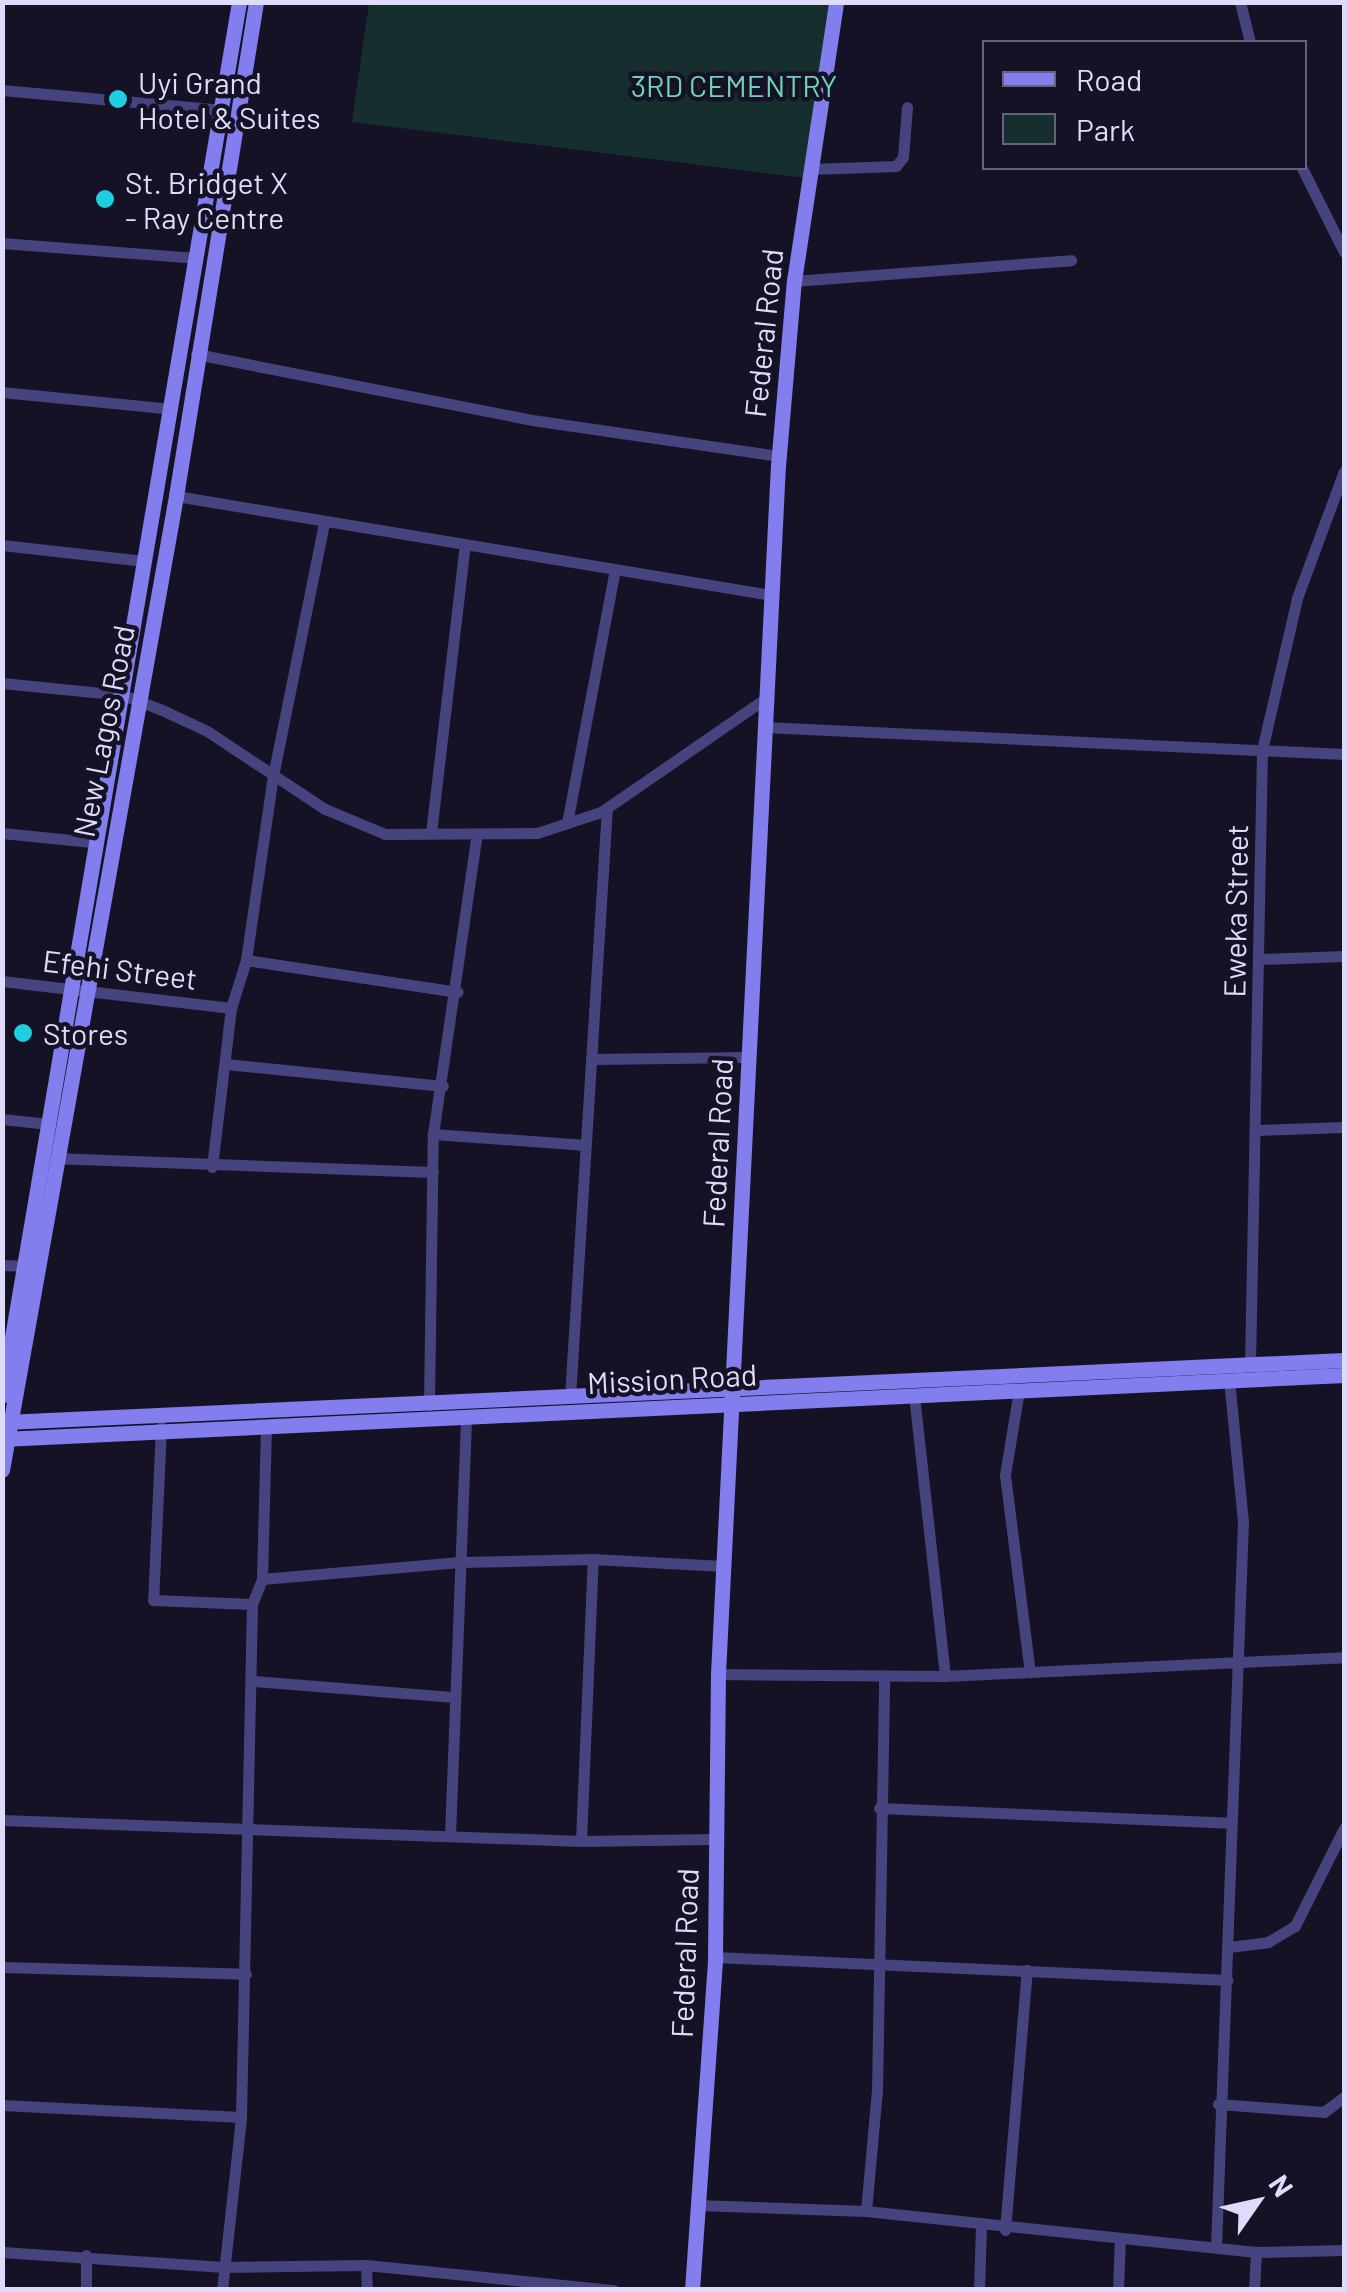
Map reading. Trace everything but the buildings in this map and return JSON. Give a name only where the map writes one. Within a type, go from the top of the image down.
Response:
[{"type":"street","name":"New Lagos Road","points":[[2,1470],[6,1430],[38,1266],[50,1158],[77,988],[92,842],[123,695],[239,2]]},
{"type":"street","name":"New Lagos Road","points":[[2,1396],[11,1265],[50,1158],[49,1124],[140,702],[256,2]]},
{"type":"street","name":"Federal Road","points":[[692,2290],[715,1957],[718,1674],[779,456],[794,281],[836,2]]},
{"type":"street","points":[[1240,2],[1250,40]]},
{"type":"street","points":[[2,90],[220,110]]},
{"type":"street","points":[[811,169],[896,166],[907,107]]},
{"type":"street","points":[[1303,170],[1344,252]]},
{"type":"street","points":[[2,243],[196,258]]},
{"type":"street","points":[[794,281],[1072,260]]},
{"type":"street","points":[[196,354],[532,420],[779,456]]},
{"type":"street","points":[[2,392],[172,410]]},
{"type":"street","name":"Eweka Street","points":[[1250,1364],[1262,750],[1297,598],[1344,471]]},
{"type":"street","points":[[176,496],[771,596]]},
{"type":"street","points":[[212,1167],[232,1008],[246,960],[274,776],[324,523]]},
{"type":"street","points":[[2,545],[144,561]]},
{"type":"street","points":[[431,832],[465,545]]},
{"type":"street","points":[[567,823],[616,570]]},
{"type":"street","points":[[2,683],[123,695],[207,731],[325,809],[386,834],[537,833],[567,823],[606,808],[766,698]]},
{"type":"street","points":[[764,727],[1344,754]]},
{"type":"street","points":[[570,1397],[606,808]]},
{"type":"street","points":[[2,833],[92,842]]},
{"type":"street","points":[[429,1406],[433,1134],[458,992],[476,833]]},
{"type":"street","points":[[1260,959],[1344,956]]},
{"type":"street","points":[[246,960],[458,992]]},
{"type":"street","name":"Efehi Street","points":[[2,981],[232,1008]]},
{"type":"street","points":[[591,1059],[748,1058]]},
{"type":"street","points":[[226,1064],[443,1086]]},
{"type":"street","points":[[2,1119],[49,1124]]},
{"type":"street","points":[[1256,1130],[1344,1127]]},
{"type":"street","points":[[433,1134],[586,1145]]},
{"type":"street","points":[[50,1158],[212,1167],[433,1172]]},
{"type":"street","points":[[11,1265],[38,1266]]},
{"type":"street","name":"Mission Road","points":[[6,1430],[266,1428],[733,1393],[1344,1360]]},
{"type":"street","name":"Mission Road","points":[[6,1430],[570,1397],[733,1393],[914,1395],[1344,1375]]},
{"type":"street","points":[[1216,2247],[1218,2104],[1230,1948],[1230,1823],[1244,1522],[1230,1380]]},
{"type":"street","points":[[1019,1390],[1005,1475],[1030,1672]]},
{"type":"street","points":[[914,1395],[945,1676]]},
{"type":"street","points":[[450,1836],[451,1696],[466,1416]]},
{"type":"street","points":[[161,1427],[154,1600],[252,1604]]},
{"type":"street","points":[[222,2290],[240,2117],[254,1681],[252,1604],[262,1579],[266,1428]]},
{"type":"street","points":[[581,1841],[593,1559]]},
{"type":"street","points":[[262,1579],[460,1562],[593,1559],[724,1566]]},
{"type":"street","points":[[718,1674],[945,1676],[1344,1657]]},
{"type":"street","points":[[866,2211],[877,2091],[884,1676]]},
{"type":"street","points":[[254,1681],[451,1696]]},
{"type":"street","points":[[879,1808],[1230,1823]]},
{"type":"street","points":[[2,1820],[249,1825],[581,1841],[714,1839]]},
{"type":"street","points":[[1230,1948],[1268,1942],[1294,1926],[1344,1828]]},
{"type":"street","points":[[715,1957],[1227,1980]]},
{"type":"street","points":[[2,1967],[246,1974]]},
{"type":"street","points":[[1005,2230],[1026,1970]]},
{"type":"street","points":[[1218,2104],[1324,2112],[1344,2097]]},
{"type":"street","points":[[2,2106],[240,2117]]},
{"type":"street","points":[[696,2205],[866,2211],[981,2228],[1256,2252],[1344,2250]]},
{"type":"street","points":[[979,2290],[981,2228]]},
{"type":"street","points":[[1118,2290],[1120,2239]]},
{"type":"street","points":[[2,2252],[223,2267],[366,2265],[614,2290]]},
{"type":"street","points":[[1254,2290],[1256,2252]]},
{"type":"street","points":[[86,2255],[86,2290]]},
{"type":"street","points":[[366,2265],[367,2290]]},
{"type":"green space","name":"3RD CEMENTRY","points":[[369,3],[831,3],[805,178],[352,122]]},
{"type":"place","name":"Uyi Grand Hotel & Suites","points":[[118,99]]},
{"type":"place","name":"St. Bridget X - Ray Centre","points":[[105,199]]},
{"type":"place","name":"Stores","points":[[23,1033]]}]
